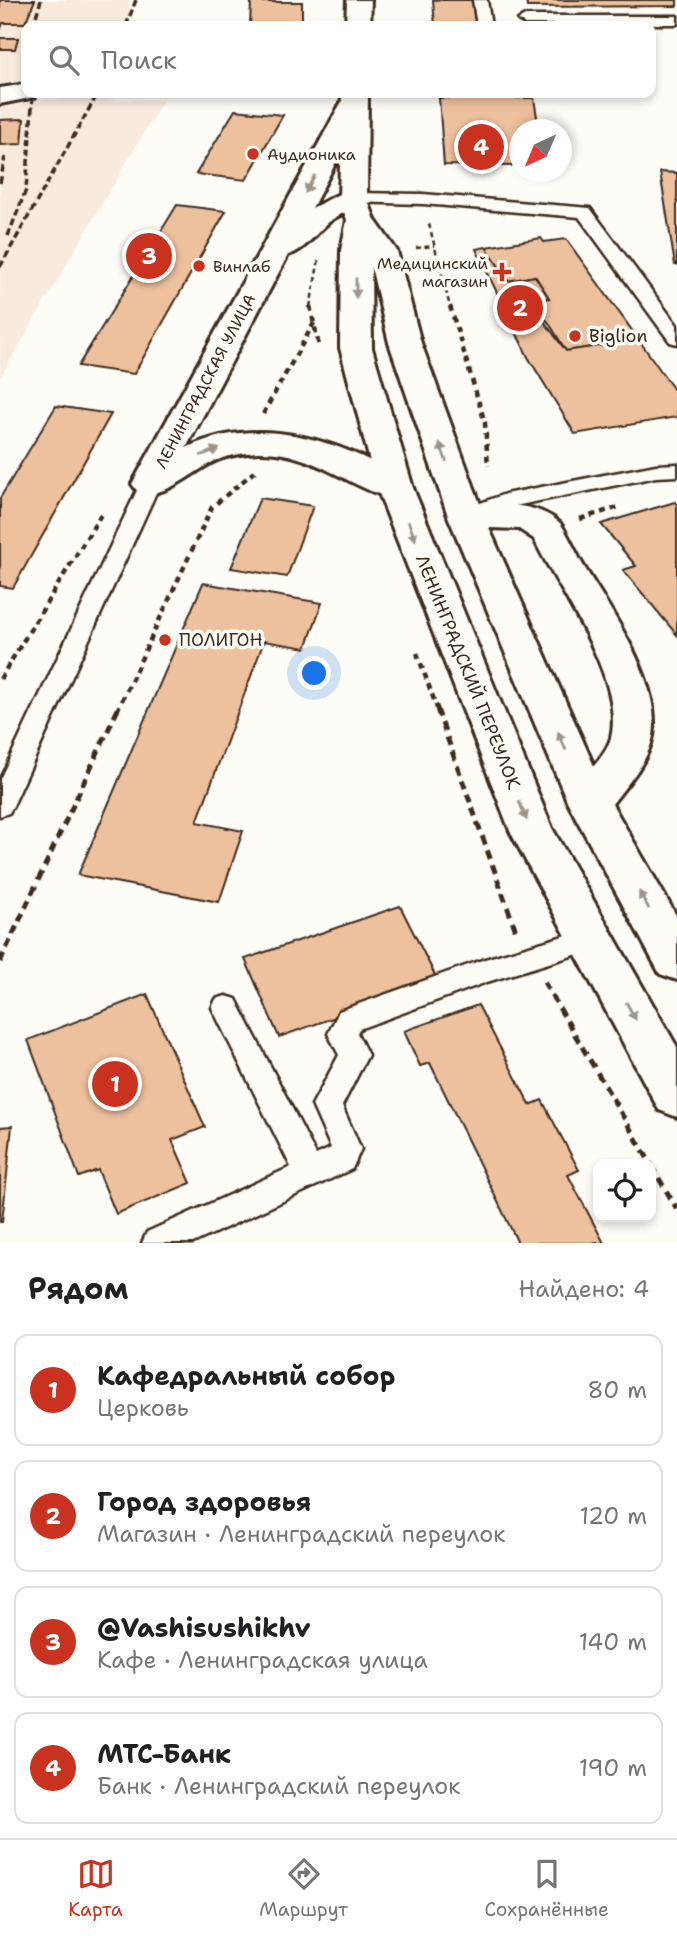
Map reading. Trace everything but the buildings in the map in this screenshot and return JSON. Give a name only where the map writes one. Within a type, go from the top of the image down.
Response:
[{"type":"main road","points":[[358,21],[359,0]]},
{"type":"main road","points":[[0,96],[21,93]]},
{"type":"main road","name":"ЛЕНИНГРАДСКИЙ ПЕРЕУЛОК","points":[[355,98],[356,348],[395,488],[532,831],[677,1094]]},
{"type":"main road","name":"ЛЕНИНГРАДСКАЯ УЛИЦА","points":[[150,484],[277,254],[355,98]]},
{"type":"main road","points":[[277,254],[323,213],[357,209],[382,251],[405,343],[466,516],[589,803],[677,960]]},
{"type":"main road","points":[[150,484],[211,450],[263,443],[313,448],[352,464],[395,488]]},
{"type":"main road","points":[[466,516],[521,518],[543,527],[596,619],[623,674],[634,715],[632,736],[626,753],[589,803]]},
{"type":"lane","points":[[480,0],[483,21]]},
{"type":"lane","points":[[526,20],[677,20]]},
{"type":"lane","points":[[357,209],[423,199],[584,212],[677,338]]},
{"type":"lane","points":[[466,516],[505,500],[656,471],[677,470]]},
{"type":"lane","points":[[0,806],[150,484]]},
{"type":"lane","points":[[158,1243],[341,1159],[346,1149],[327,1105],[354,1055],[342,1034],[344,1024],[472,975],[591,939]]},
{"type":"lane","points":[[226,1008],[310,1174]]},
{"type":"path","points":[[423,199],[462,355],[485,424],[489,473],[495,489],[505,500]]},
{"type":"path","points":[[277,254],[321,251],[309,302],[320,349]]},
{"type":"path","points":[[0,962],[212,507],[263,465],[263,414],[314,323]]},
{"type":"path","points":[[415,646],[510,921],[648,1159]]},
{"type":"path","points":[[656,1173],[677,1209]]},
{"type":"shaded area","points":[[0,0],[129,0],[129,21],[21,21],[21,83],[0,85]]},
{"type":"shaded area","points":[[19,99],[163,100],[0,378],[0,102]]},
{"type":"railway","points":[[35,21],[41,0]]},
{"type":"railway","points":[[128,21],[136,0]]},
{"type":"railway","points":[[8,236],[26,190],[33,98]]},
{"type":"railway","points":[[0,267],[95,98]]},
{"type":"railway","points":[[0,183],[5,157]]},
{"type":"place","name":"МТС-Банк","points":[[481,147]]},
{"type":"place","name":"Аудионика","points":[[253,154]]},
{"type":"place","name":"@Vashisushikhv","points":[[149,256]]},
{"type":"place","name":"Винлаб","points":[[199,266]]},
{"type":"place","name":"Медицинский магазин","points":[[502,272]]},
{"type":"place","name":"Город здоровья","points":[[520,308]]},
{"type":"place","name":"Biglion","points":[[575,336]]},
{"type":"place","name":"ПОЛИГОН","points":[[165,640]]},
{"type":"place","name":"Кафедральный собор","points":[[115,1084]]}]
